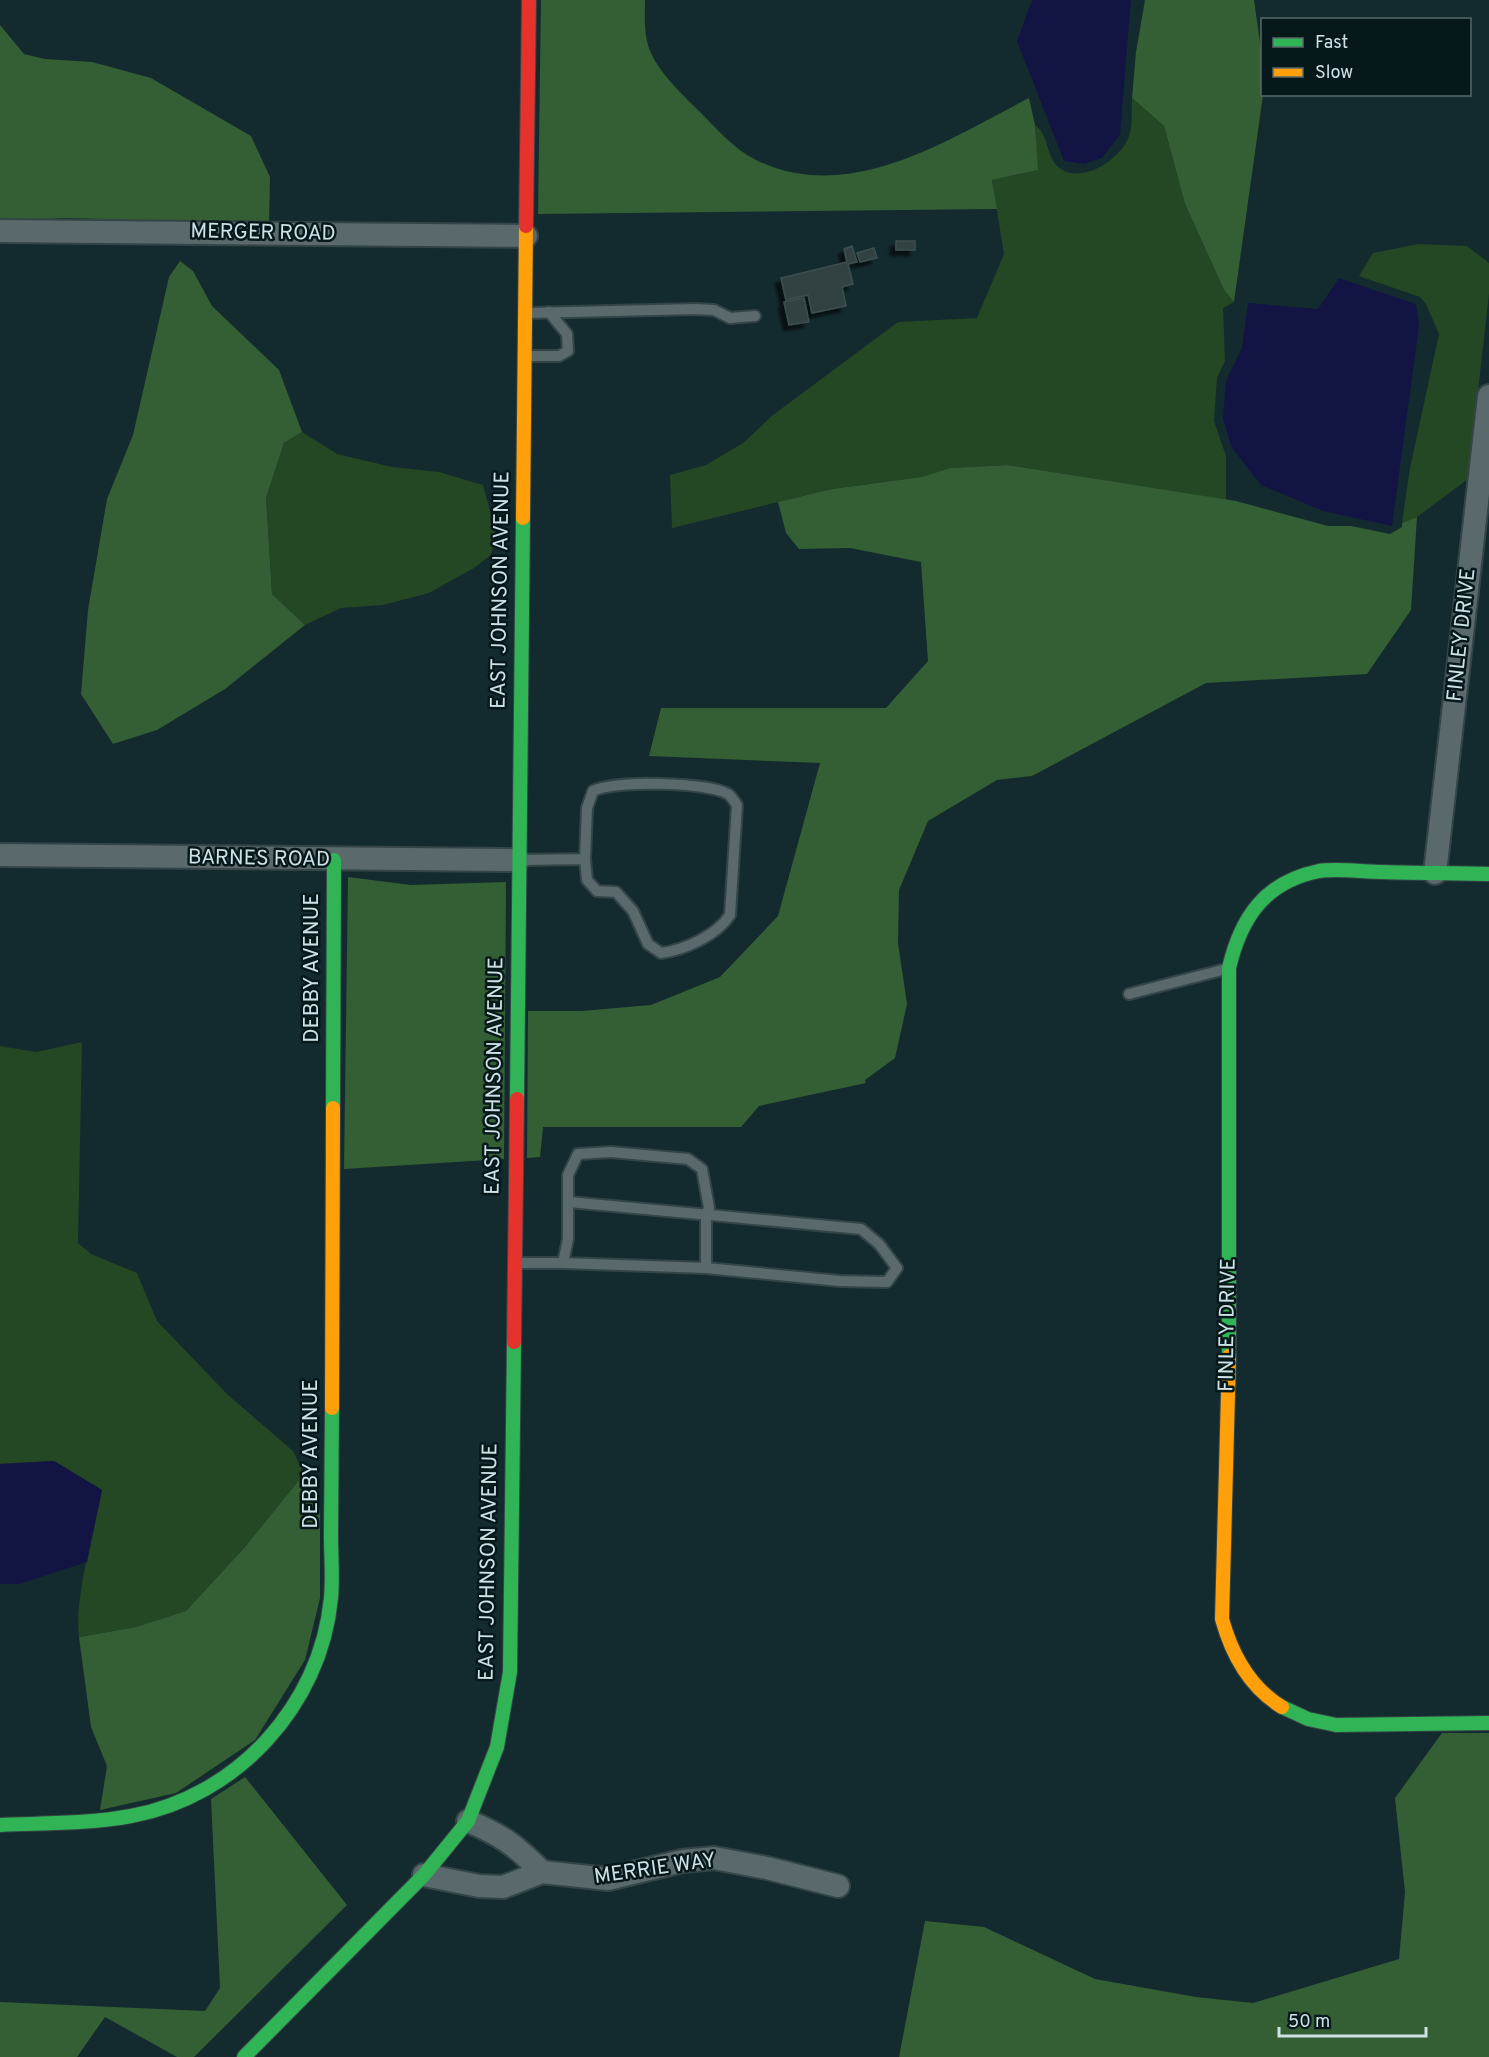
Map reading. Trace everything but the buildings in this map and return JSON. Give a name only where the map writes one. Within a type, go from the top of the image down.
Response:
[{"type":"street","name":"EAST JOHNSON AVENUE","points":[[244,2057],[424,1875],[468,1821],[497,1747],[510,1672],[529,0]]},
{"type":"street","name":"MERGER ROAD","points":[[0,231],[526,236]]},
{"type":"street","name":"FINLEY DRIVE","points":[[1435,873],[1489,396]]},
{"type":"street","name":"BARNES ROAD","points":[[0,855],[518,860]]},
{"type":"street","name":"DEBBY AVENUE","points":[[0,1825],[117,1819],[150,1813],[211,1788],[239,1769],[263,1747],[291,1712],[316,1663],[326,1631],[331,1599],[334,860]]},
{"type":"street","name":"FINLEY DRIVE","points":[[1489,873],[1321,871],[1285,882],[1266,894],[1243,922],[1233,944],[1229,968],[1230,1297],[1222,1619],[1229,1647],[1236,1662],[1258,1691],[1272,1702],[1301,1717],[1330,1724],[1489,1723]]},
{"type":"street","points":[[468,1821],[503,1836],[542,1872]]},
{"type":"street","name":"MERRIE WAY","points":[[424,1875],[479,1886],[503,1887],[542,1872],[608,1880],[682,1861],[714,1858],[767,1868],[838,1886]]},
{"type":"lane","points":[[525,313],[696,309],[714,310],[729,318],[755,316]]},
{"type":"lane","points":[[525,356],[559,356],[568,351],[567,334],[549,312]]},
{"type":"lane","points":[[620,783],[699,787],[728,794],[737,805],[730,915],[722,927],[673,952],[661,953],[648,944],[633,911],[616,892],[597,891],[587,880],[585,859],[587,808],[593,791],[604,785],[620,783]]},
{"type":"lane","points":[[518,860],[585,859]]},
{"type":"lane","points":[[1129,994],[1229,968]]},
{"type":"lane","points":[[563,1263],[568,1239],[568,1175],[578,1154],[611,1152],[688,1159],[702,1169],[709,1208],[706,1215],[706,1268]]},
{"type":"lane","points":[[514,1264],[563,1263],[706,1268],[840,1281],[887,1282],[897,1268],[879,1244],[861,1229],[569,1202]]},
{"type":"green space","points":[[541,0],[645,0],[645,26],[650,51],[669,80],[733,145],[756,160],[791,172],[827,175],[862,171],[897,162],[932,148],[1029,98],[1035,125],[1038,170],[992,180],[997,209],[538,214]]},
{"type":"green space","points":[[1145,0],[1254,0],[1261,50],[1261,96],[1263,96],[1234,302],[1224,290],[1185,204],[1164,126],[1132,98],[1136,52]]},
{"type":"green space","points":[[0,25],[24,54],[45,59],[92,62],[151,78],[251,136],[270,177],[269,224],[65,218],[0,221]]},
{"type":"green space","points":[[1132,98],[1164,126],[1185,204],[1224,290],[1234,302],[1223,308],[1225,361],[1217,378],[1214,421],[1226,456],[1226,500],[1008,465],[952,468],[921,477],[832,489],[672,528],[670,475],[706,465],[743,443],[773,415],[898,322],[977,318],[1004,254],[992,180],[1037,170],[1035,125],[1043,134],[1053,161],[1066,172],[1076,174],[1087,172],[1109,162],[1125,145],[1129,136]]},
{"type":"green space","points":[[1418,244],[1467,246],[1489,263],[1489,294],[1468,479],[1417,517],[1402,523],[1410,468],[1439,334],[1426,304],[1420,297],[1359,276],[1373,253]]},
{"type":"green space","points":[[180,261],[193,271],[212,306],[279,370],[302,432],[284,443],[266,498],[272,594],[305,625],[225,689],[157,730],[113,744],[81,694],[88,610],[107,499],[133,435],[169,277]]},
{"type":"green space","points":[[302,432],[337,454],[392,467],[439,472],[483,485],[496,534],[491,555],[474,568],[429,593],[383,605],[341,608],[305,625],[272,594],[266,498],[284,443]]},
{"type":"green space","points":[[1008,465],[1236,501],[1328,526],[1351,526],[1390,534],[1402,527],[1402,523],[1417,517],[1411,610],[1367,674],[1206,683],[1032,776],[997,780],[928,821],[899,890],[898,943],[907,1004],[895,1058],[865,1080],[866,1083],[759,1106],[741,1127],[543,1127],[540,1157],[527,1158],[528,1011],[582,1011],[651,1005],[720,977],[778,916],[820,763],[649,756],[661,708],[886,708],[928,661],[921,562],[850,548],[799,549],[786,533],[778,502],[832,489],[921,477],[951,468]]},
{"type":"green space","points":[[348,877],[411,885],[506,882],[504,1159],[344,1169]]},
{"type":"green space","points":[[82,1042],[78,1243],[91,1254],[137,1273],[157,1321],[228,1395],[293,1451],[304,1474],[244,1548],[186,1611],[136,1627],[79,1637],[78,1621],[82,1584],[102,1490],[54,1461],[0,1464],[0,1046],[36,1052]]},
{"type":"green space","points":[[304,1474],[320,1509],[320,1598],[305,1660],[255,1740],[176,1793],[100,1810],[107,1766],[91,1727],[79,1637],[136,1627],[186,1611],[244,1548]]},
{"type":"green space","points":[[1442,1733],[1489,1733],[1489,2057],[899,2057],[925,1921],[984,1927],[1095,1979],[1196,1997],[1253,2003],[1399,1959],[1405,1892],[1395,1798]]},
{"type":"green space","points":[[245,1777],[347,1905],[194,2057],[177,2057],[105,2017],[77,2057],[0,2057],[0,2002],[205,2011],[220,1988],[211,1799]]},
{"type":"shaded area","points":[[1032,0],[1131,0],[1120,135],[1102,158],[1084,164],[1064,161],[1017,41]]},
{"type":"shaded area","points":[[1339,278],[1416,304],[1419,326],[1392,526],[1323,511],[1261,485],[1232,448],[1223,419],[1226,381],[1242,348],[1248,303],[1318,309]]},
{"type":"shaded area","points":[[54,1461],[102,1490],[87,1562],[19,1584],[0,1584],[0,1464]]},
{"type":"traffic: fast","points":[[517,1099],[523,518]]},
{"type":"traffic: fast","points":[[333,1108],[334,860]]},
{"type":"traffic: fast","points":[[1229,1356],[1229,968],[1234,950],[1249,918],[1270,893],[1300,876],[1319,871],[1489,874]]},
{"type":"traffic: fast","points":[[244,2057],[424,1875],[468,1821],[497,1747],[510,1672],[514,1342]]},
{"type":"traffic: fast","points":[[0,1825],[99,1820],[131,1816],[169,1806],[205,1789],[238,1767],[267,1740],[291,1709],[310,1675],[324,1638],[332,1590],[332,1408]]},
{"type":"traffic: fast","points":[[1282,1707],[1308,1719],[1336,1725],[1489,1723]]},
{"type":"traffic: slow","points":[[523,518],[526,226]]},
{"type":"traffic: slow","points":[[332,1408],[333,1108]]},
{"type":"traffic: slow","points":[[1229,1356],[1222,1619],[1243,1669],[1260,1690],[1282,1707]]},
{"type":"traffic: jam","points":[[526,226],[529,0]]},
{"type":"traffic: jam","points":[[514,1342],[517,1099]]}]
